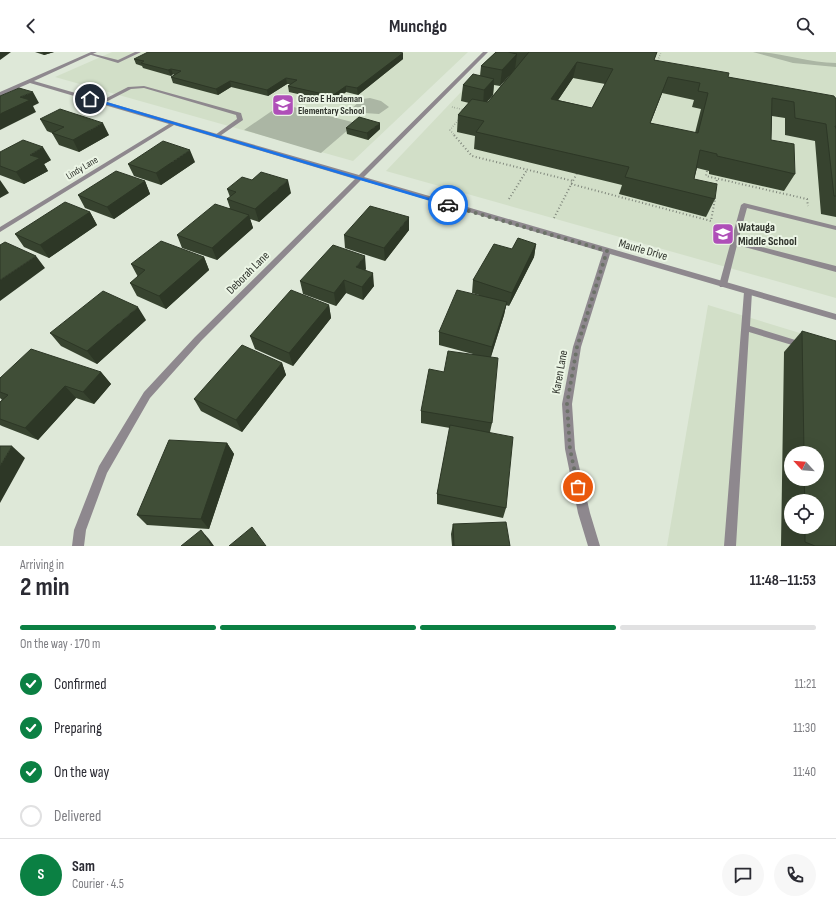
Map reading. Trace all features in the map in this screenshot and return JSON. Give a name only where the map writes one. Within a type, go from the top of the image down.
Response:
[{"type":"street","points":[[0,94],[92,53],[118,62],[139,52]]},
{"type":"street","name":"Deborah Lane","points":[[78,546],[80,530],[103,470],[147,395],[198,339],[486,52]]},
{"type":"street","name":"Maurie Drive","points":[[29,81],[836,317]]},
{"type":"street","points":[[102,102],[130,88],[144,87],[239,114],[240,120],[217,136]]},
{"type":"street","name":"Lindy Lane","points":[[0,230],[174,123]]},
{"type":"street","points":[[724,285],[744,205],[836,228]]},
{"type":"street","points":[[735,242],[836,269]]},
{"type":"street","name":"Karen Lane","points":[[594,546],[584,512],[570,449],[567,404],[577,347],[607,251]]},
{"type":"street","points":[[730,546],[748,292]]},
{"type":"street","points":[[746,328],[813,349]]},
{"type":"path","points":[[656,64],[661,52]]},
{"type":"path","points":[[446,105],[467,110],[450,130],[472,156],[711,221],[718,178]]},
{"type":"path","points":[[509,200],[527,170]]},
{"type":"path","points":[[707,171],[706,176],[807,199],[808,207]]},
{"type":"path","points":[[546,233],[577,173]]},
{"type":"shaded area","name":"Grace E Hardeman Elementary School","points":[[112,52],[468,52],[353,161],[55,77]]},
{"type":"shaded area","name":"Watauga Middle School","points":[[499,52],[836,52],[836,298],[386,171]]},
{"type":"shaded area","points":[[753,52],[763,52],[825,63],[836,63],[836,67],[793,63]]},
{"type":"shaded area","points":[[370,98],[381,101],[389,107],[379,114],[349,111],[362,99]]},
{"type":"shaded area","points":[[282,104],[356,123],[321,153],[244,130]]},
{"type":"shaded area","points":[[708,305],[836,344],[836,546],[667,546]]},
{"type":"building","points":[[148,52],[403,53],[357,88],[346,86],[332,96],[288,86],[297,80],[286,78],[267,90],[230,81],[216,89],[171,77],[181,71],[171,69],[168,70],[141,63],[144,61],[134,59]]},
{"type":"building","points":[[496,52],[517,54],[502,70],[481,66]]},
{"type":"building","points":[[529,52],[657,52],[654,60],[729,73],[728,77],[834,96],[836,98],[836,196],[834,196],[826,124],[795,118],[794,102],[772,98],[771,140],[794,144],[795,174],[717,156],[717,154],[700,150],[694,179],[717,184],[715,199],[625,177],[629,167],[476,132],[484,121],[458,115],[472,99],[488,102]],"holes":[[[577,62],[613,69],[592,108],[551,99]],[[668,77],[700,83],[698,91],[708,93],[698,133],[650,123]]]},
{"type":"building","points":[[473,74],[494,79],[484,90],[463,85]]},
{"type":"building","points":[[19,88],[33,92],[20,97],[30,100],[0,114],[0,96]]},
{"type":"building","points":[[60,109],[103,123],[73,140],[52,133],[64,127],[40,119]]},
{"type":"building","points":[[359,117],[380,123],[367,133],[346,128]]},
{"type":"building","points":[[23,140],[43,147],[30,155],[40,158],[16,172],[0,166],[0,152]]},
{"type":"building","points":[[163,141],[190,150],[156,173],[128,164]]},
{"type":"building","points":[[116,171],[145,181],[107,207],[78,195]]},
{"type":"building","points":[[261,172],[288,180],[255,209],[227,199],[236,192],[227,189],[242,177],[252,180]]},
{"type":"building","points":[[65,202],[90,212],[40,245],[15,234]]},
{"type":"building","points":[[215,204],[249,215],[212,248],[177,235]]},
{"type":"building","points":[[370,206],[409,217],[384,248],[344,235]]},
{"type":"building","points":[[518,238],[536,244],[512,293],[473,280],[494,244],[512,249]]},
{"type":"building","points":[[161,241],[204,257],[159,296],[130,283],[145,270],[131,264]]},
{"type":"building","points":[[5,242],[36,256],[0,280],[0,245]]},
{"type":"building","points":[[333,245],[365,256],[356,267],[373,273],[362,287],[344,280],[334,293],[300,281]]},
{"type":"building","points":[[291,290],[329,305],[289,353],[250,336]]},
{"type":"building","points":[[457,290],[507,302],[492,347],[439,332]]},
{"type":"building","points":[[103,291],[138,307],[87,351],[50,333]]},
{"type":"building","points":[[802,331],[836,341],[836,546],[815,546],[805,542],[805,534],[824,534],[824,494],[805,494],[804,486],[824,486],[824,446],[804,446]]},
{"type":"building","points":[[242,345],[282,363],[236,420],[194,399]]},
{"type":"building","points":[[31,349],[101,372],[83,392],[65,386],[25,428],[0,419],[0,402],[8,395],[0,392],[0,378]]},
{"type":"building","points":[[448,351],[498,358],[492,423],[421,411],[429,369],[444,372]]},
{"type":"building","points":[[450,425],[513,437],[506,508],[437,494]]},
{"type":"building","points":[[169,440],[227,443],[201,519],[137,515]]},
{"type":"building","points":[[0,446],[12,446],[0,466]]},
{"type":"building","points":[[506,522],[510,546],[454,546],[453,524]]},
{"type":"building","points":[[252,527],[266,546],[229,546]]},
{"type":"building","points":[[201,530],[212,546],[181,546]]},
{"type":"way so far","points":[[448,205],[607,251],[577,347],[567,404],[570,449],[578,487]]},
{"type":"place","name":"Grace E Hardeman Elementary School","points":[[283,105]]},
{"type":"place","name":"Watauga Middle School","points":[[723,234]]},
{"type":"route","points":[[90,99],[448,205]]}]
